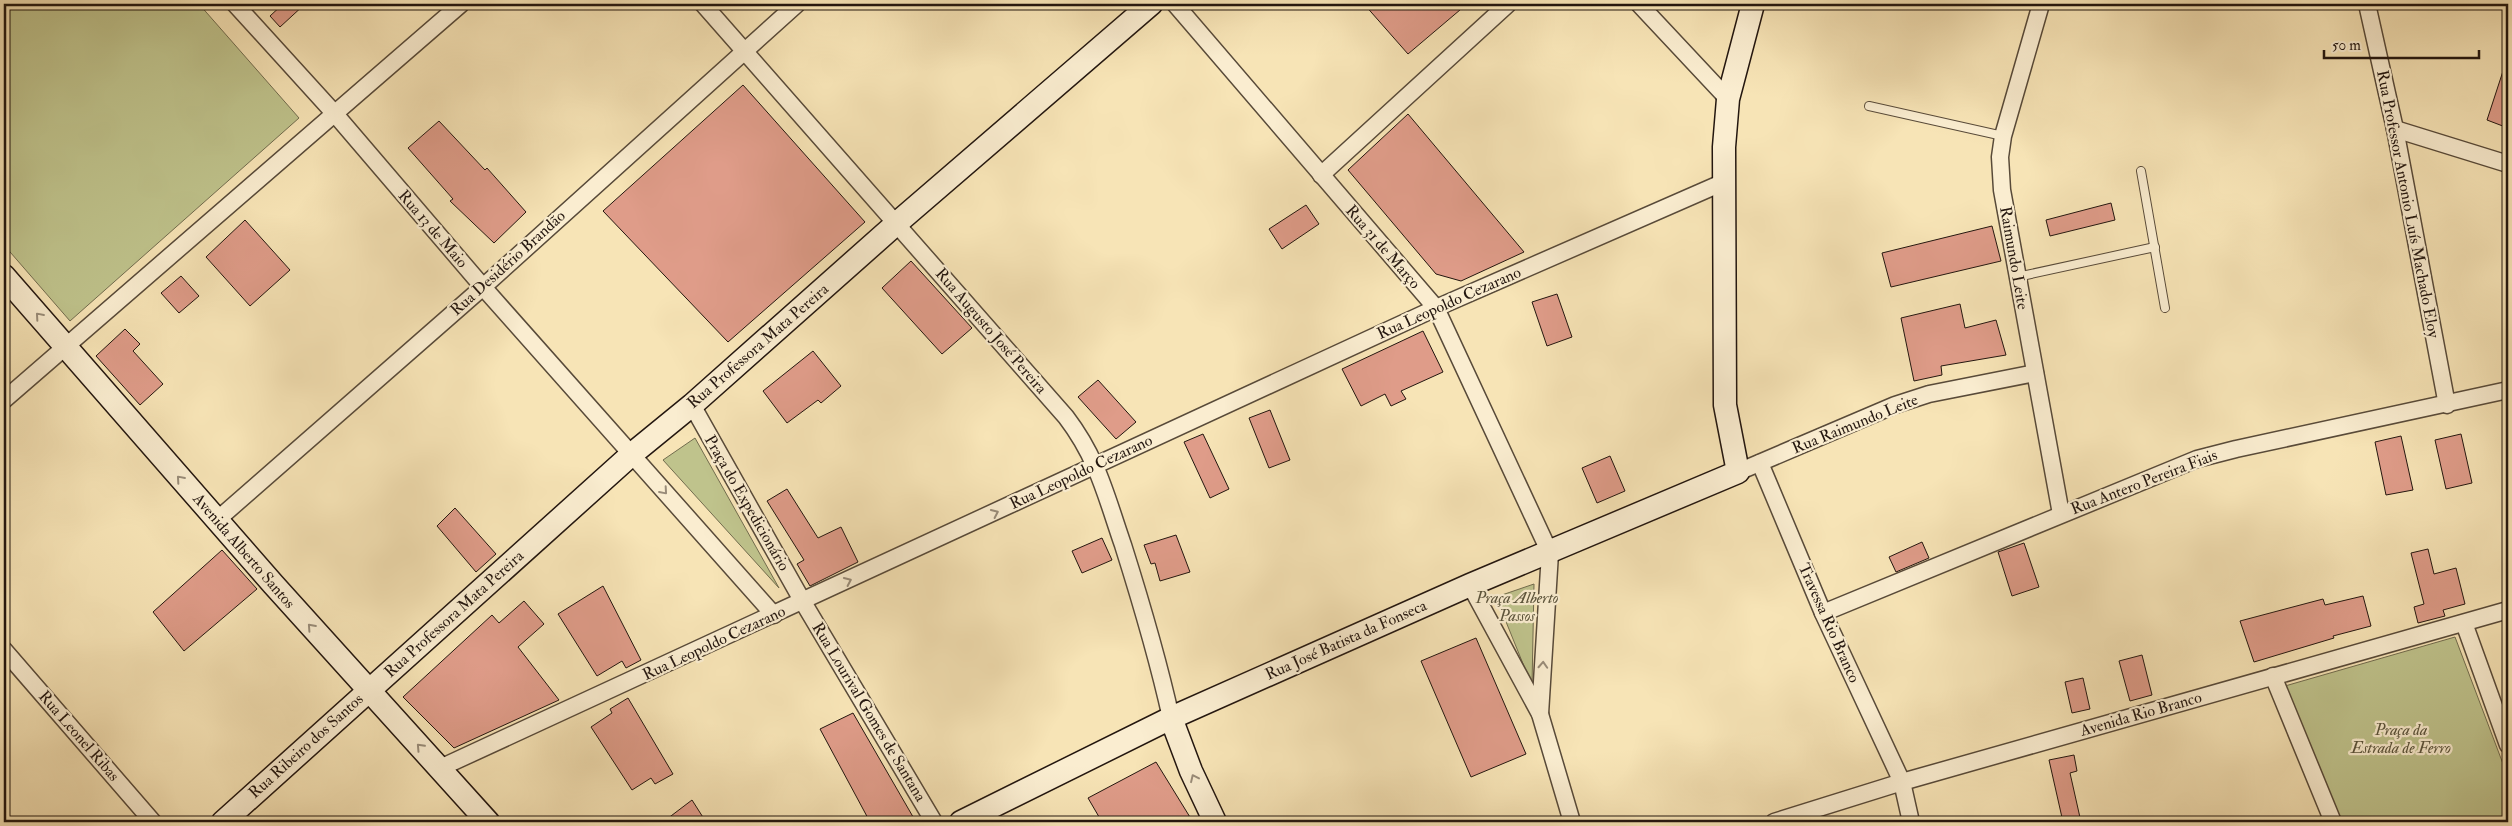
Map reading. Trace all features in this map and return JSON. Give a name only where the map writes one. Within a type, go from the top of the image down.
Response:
[{"type":"street","name":"Rua 13 de Maio","points":[[235,4],[335,114],[483,287],[632,454]]},
{"type":"street","points":[[4,400],[461,4]]},
{"type":"street","name":"Rua Augusto José Pereira","points":[[703,4],[1066,417],[1082,438],[1096,465],[1157,656],[1171,718]]},
{"type":"street","name":"Rua Desidério Brandão","points":[[217,520],[483,287],[797,4]]},
{"type":"street","name":"Rua Professora Mata Pereira","points":[[368,690],[632,454],[692,405],[896,223],[1150,4]]},
{"type":"street","name":"Rua 31 de Março","points":[[1174,4],[1436,308],[1550,552]]},
{"type":"street","points":[[1321,175],[1508,4]]},
{"type":"street","points":[[1639,4],[1728,98]]},
{"type":"street","points":[[1738,472],[1725,405],[1724,182],[1728,98],[1753,4]]},
{"type":"street","name":"Raimundo Leite","points":[[2041,4],[2003,136],[2000,157],[2002,190],[2061,514]]},
{"type":"street","name":"Rua Professor Antonio Luís Machado Eloy","points":[[2367,4],[2395,129],[2447,405]]},
{"type":"street","points":[[2395,129],[2508,164]]},
{"type":"street","name":"Rua Leopoldo Cezarano","points":[[440,768],[1436,308],[1724,182]]},
{"type":"street","name":"Avenida Alberto Santos","points":[[4,276],[217,520],[488,822]]},
{"type":"street","name":"Rua Raimundo Leite","points":[[1738,472],[1895,405],[1929,394],[2035,373]]},
{"type":"street","name":"Rua Antero Pereira Fiais","points":[[1823,612],[2197,459],[2253,445],[2447,405],[2508,390]]},
{"type":"street","name":"Praça do Expedicionário","points":[[692,405],[803,602]]},
{"type":"street","points":[[632,454],[774,615]]},
{"type":"street","name":"Travessa Rio Branco","points":[[1760,463],[1823,612],[1902,782],[1911,822]]},
{"type":"street","name":"Rua José Batista da Fonseca","points":[[961,822],[1171,718],[1470,585],[1738,472]]},
{"type":"street","points":[[1540,714],[1550,552]]},
{"type":"street","points":[[1470,585],[1540,714],[1572,822]]},
{"type":"street","name":"Rua Lourival Gomes de Santana","points":[[803,602],[934,822]]},
{"type":"street","name":"Avenida Rio Branco","points":[[1774,822],[1902,782],[2508,610]]},
{"type":"street","points":[[2464,623],[2508,745]]},
{"type":"street","name":"Rua Leonel Ribas","points":[[4,650],[154,822]]},
{"type":"street","points":[[2274,676],[2333,822]]},
{"type":"street","name":"Rua Ribeiro dos Santos","points":[[223,822],[368,690]]},
{"type":"street","points":[[1171,718],[1191,771],[1215,822]]},
{"type":"lane","points":[[1869,106],[2003,136]]},
{"type":"lane","points":[[2141,170],[2165,308]]},
{"type":"lane","points":[[2017,277],[2155,247]]},
{"type":"green space","points":[[4,4],[199,4],[299,118],[70,321],[4,245]]},
{"type":"green space","points":[[695,438],[779,588],[663,460]]},
{"type":"green space","name":"Praça Alberto Passos","points":[[1534,584],[1532,686],[1496,597]]},
{"type":"green space","name":"Praça da Estrada de Ferro","points":[[2455,637],[2508,777],[2508,822],[2339,822],[2285,686]]},
{"type":"building","points":[[283,4],[305,4],[280,27],[270,16]]},
{"type":"building","points":[[1364,4],[1467,4],[1408,54]]},
{"type":"building","points":[[2505,65],[2508,65],[2508,128],[2487,120]]},
{"type":"building","points":[[743,85],[865,222],[728,342],[603,211]]},
{"type":"building","points":[[1408,114],[1524,252],[1461,281],[1436,274],[1348,170]]},
{"type":"building","points":[[439,121],[485,170],[487,168],[526,212],[494,243],[450,201],[453,199],[408,148]]},
{"type":"building","points":[[2111,203],[2115,220],[2050,236],[2046,220]]},
{"type":"building","points":[[1306,205],[1319,224],[1282,249],[1269,229]]},
{"type":"building","points":[[245,220],[290,270],[250,306],[206,257]]},
{"type":"building","points":[[1992,226],[2001,261],[1891,287],[1882,253]]},
{"type":"building","points":[[911,261],[972,328],[942,354],[882,288]]},
{"type":"building","points":[[181,276],[199,296],[179,313],[161,293]]},
{"type":"building","points":[[1557,294],[1572,337],[1547,346],[1532,302]]},
{"type":"building","points":[[1960,304],[1965,328],[1996,320],[2006,355],[1941,366],[1942,375],[1914,381],[1901,318]]},
{"type":"building","points":[[125,329],[140,344],[133,351],[163,384],[140,405],[96,356]]},
{"type":"building","points":[[1423,331],[1443,372],[1401,391],[1406,399],[1391,406],[1385,394],[1361,406],[1342,369]]},
{"type":"building","points":[[813,351],[841,386],[821,403],[818,400],[787,423],[763,391]]},
{"type":"building","points":[[1098,380],[1136,422],[1116,439],[1078,397]]},
{"type":"building","points":[[1270,410],[1290,460],[1269,468],[1249,418]]},
{"type":"building","points":[[1203,434],[1229,489],[1210,498],[1184,442]]},
{"type":"building","points":[[2461,434],[2472,483],[2446,489],[2435,440]]},
{"type":"building","points":[[2401,436],[2413,490],[2386,495],[2375,442]]},
{"type":"building","points":[[1610,456],[1625,491],[1597,503],[1582,468]]},
{"type":"building","points":[[787,489],[818,538],[841,527],[858,562],[810,586],[797,564],[804,560],[767,501]]},
{"type":"building","points":[[455,508],[496,554],[476,572],[437,526]]},
{"type":"building","points":[[1176,535],[1190,572],[1160,581],[1155,563],[1151,564],[1144,545]]},
{"type":"building","points":[[1102,538],[1112,560],[1082,573],[1072,551]]},
{"type":"building","points":[[1922,542],[1929,558],[1896,572],[1889,557]]},
{"type":"building","points":[[2024,543],[2039,587],[2012,596],[1998,552]]},
{"type":"building","points":[[2428,549],[2434,574],[2456,568],[2465,604],[2443,610],[2445,616],[2418,623],[2414,607],[2424,604],[2411,553]]},
{"type":"building","points":[[222,550],[257,589],[184,651],[153,612]]},
{"type":"building","points":[[603,586],[641,660],[626,668],[622,661],[597,676],[558,614]]},
{"type":"building","points":[[2363,596],[2371,626],[2333,636],[2334,638],[2254,662],[2240,621],[2323,599],[2325,605]]},
{"type":"building","points":[[524,601],[544,624],[518,647],[559,700],[454,748],[403,697],[492,615],[499,623]]},
{"type":"building","points":[[1476,638],[1526,754],[1471,777],[1421,661]]},
{"type":"building","points":[[2142,655],[2152,695],[2130,701],[2119,661]]},
{"type":"building","points":[[2083,678],[2090,709],[2072,713],[2065,682]]},
{"type":"building","points":[[628,698],[673,774],[655,784],[651,778],[632,790],[591,727],[612,713],[610,709]]},
{"type":"building","points":[[853,713],[916,822],[870,822],[820,729]]},
{"type":"building","points":[[2074,755],[2077,771],[2070,773],[2081,822],[2063,822],[2049,760]]},
{"type":"building","points":[[1156,762],[1193,822],[1102,822],[1088,798]]},
{"type":"building","points":[[692,800],[706,822],[663,822]]}]
